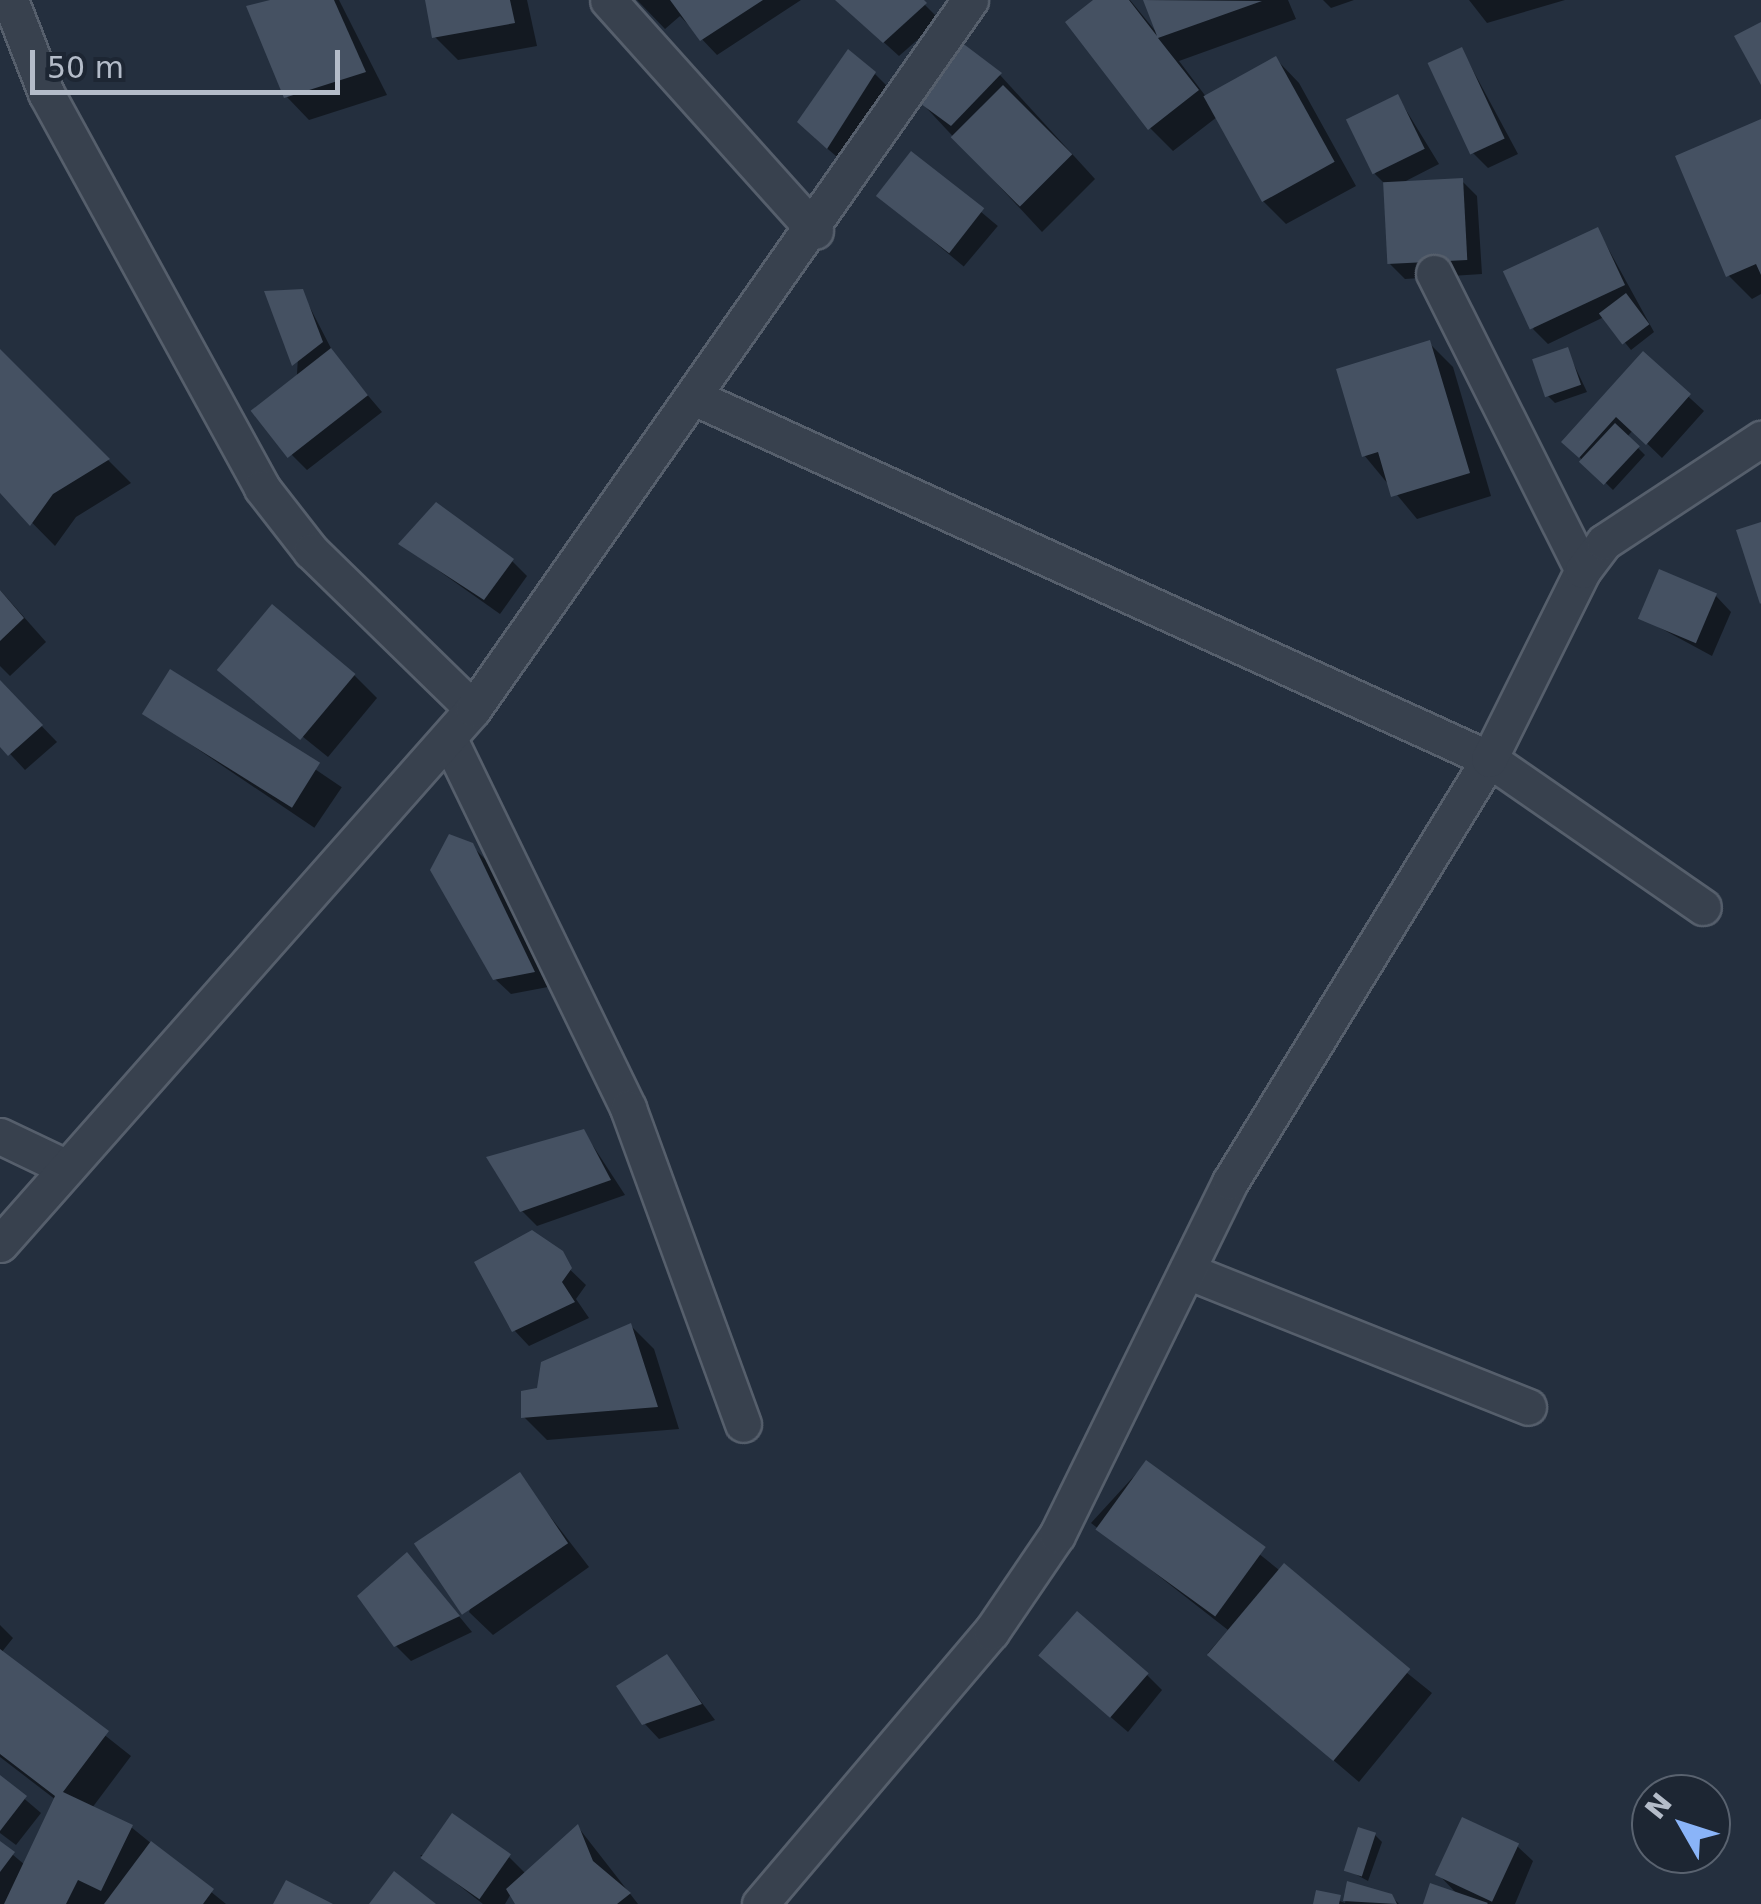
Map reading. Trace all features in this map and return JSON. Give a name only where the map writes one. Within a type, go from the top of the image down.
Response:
[{"type":"street","points":[[10,0],[46,93],[262,488],[311,551],[472,709]]},
{"type":"street","points":[[608,0],[815,230]]},
{"type":"street","points":[[0,1244],[472,709],[698,400],[970,0]]},
{"type":"street","points":[[1434,273],[1583,570]]},
{"type":"street","points":[[698,400],[1489,759],[1702,907]]},
{"type":"street","points":[[760,1904],[992,1632],[1057,1535],[1230,1182],[1489,759],[1583,570],[1604,542],[1761,439]]},
{"type":"street","points":[[449,738],[628,1108],[743,1424]]},
{"type":"street","points":[[0,1136],[67,1168]]},
{"type":"street","points":[[1187,1271],[1528,1407]]},
{"type":"building","points":[[270,0],[334,0],[366,72],[284,98],[246,6]]},
{"type":"building","points":[[425,0],[510,0],[515,23],[432,38]]},
{"type":"building","points":[[670,0],[763,0],[700,41]]},
{"type":"building","points":[[835,0],[924,0],[927,3],[883,43]]},
{"type":"building","points":[[1093,0],[1129,0],[1157,36],[1143,0],[1262,1],[1158,38],[1199,90],[1148,130],[1065,22]]},
{"type":"building","points":[[1761,22],[1761,85],[1734,36]]},
{"type":"building","points":[[961,42],[1002,73],[951,126],[917,101]]},
{"type":"building","points":[[1462,47],[1505,139],[1470,155],[1428,63]]},
{"type":"building","points":[[848,49],[876,72],[827,149],[797,122]]},
{"type":"building","points":[[1276,56],[1335,162],[1262,202],[1203,96]]},
{"type":"building","points":[[1003,85],[1072,154],[1020,207],[951,137]]},
{"type":"building","points":[[1398,94],[1425,149],[1373,174],[1346,119]]},
{"type":"building","points":[[1761,119],[1761,275],[1756,264],[1726,277],[1675,156]]},
{"type":"building","points":[[911,151],[984,208],[949,253],[876,196]]},
{"type":"building","points":[[1463,178],[1467,260],[1387,264],[1383,182]]},
{"type":"building","points":[[1598,227],[1625,285],[1530,329],[1503,271]]},
{"type":"building","points":[[303,289],[323,342],[292,366],[264,291]]},
{"type":"building","points":[[1626,293],[1649,324],[1622,345],[1599,313]]},
{"type":"building","points":[[1430,340],[1470,473],[1391,497],[1378,452],[1362,457],[1336,369]]},
{"type":"building","points":[[1568,347],[1581,385],[1545,397],[1532,359]]},
{"type":"building","points":[[331,348],[368,395],[288,458],[251,411]]},
{"type":"building","points":[[0,349],[110,459],[53,494],[30,526],[0,493]]},
{"type":"building","points":[[1643,351],[1691,394],[1646,445],[1616,417],[1579,458],[1561,442]]},
{"type":"building","points":[[1615,423],[1640,446],[1604,485],[1579,462]]},
{"type":"building","points":[[436,502],[514,559],[484,600],[398,544]]},
{"type":"building","points":[[1761,522],[1761,603],[1760,604],[1736,530]]},
{"type":"building","points":[[1659,569],[1717,594],[1696,643],[1638,619]]},
{"type":"building","points":[[0,590],[24,618],[0,641]]},
{"type":"building","points":[[272,604],[355,674],[300,740],[217,670]]},
{"type":"building","points":[[170,669],[320,763],[292,808],[142,714]]},
{"type":"building","points":[[0,680],[43,725],[8,756],[0,747]]},
{"type":"building","points":[[449,834],[473,843],[535,972],[493,980],[430,870]]},
{"type":"building","points":[[584,1129],[611,1180],[520,1212],[486,1157]]},
{"type":"building","points":[[532,1230],[563,1251],[572,1268],[562,1282],[575,1302],[512,1332],[474,1262]]},
{"type":"building","points":[[631,1323],[658,1407],[521,1418],[521,1391],[537,1388],[541,1362]]},
{"type":"building","points":[[1146,1460],[1266,1547],[1215,1617],[1095,1530]]},
{"type":"building","points":[[520,1472],[568,1543],[462,1615],[414,1544]]},
{"type":"building","points":[[407,1552],[460,1616],[394,1647],[357,1596]]},
{"type":"building","points":[[1284,1563],[1410,1669],[1333,1761],[1207,1655]]},
{"type":"building","points":[[1077,1611],[1149,1673],[1110,1718],[1038,1656]]},
{"type":"building","points":[[0,1649],[109,1731],[63,1792],[133,1825],[101,1891],[78,1880],[66,1904],[4,1904],[55,1796],[0,1754]]},
{"type":"building","points":[[667,1654],[702,1704],[642,1725],[616,1686]]},
{"type":"building","points":[[0,1775],[27,1796],[0,1831]]},
{"type":"building","points":[[452,1813],[511,1854],[479,1899],[420,1858]]},
{"type":"building","points":[[1462,1817],[1519,1844],[1492,1902],[1435,1875]]},
{"type":"building","points":[[578,1824],[593,1861],[631,1893],[617,1904],[515,1904],[506,1889]]},
{"type":"building","points":[[1358,1827],[1376,1833],[1362,1877],[1344,1871]]},
{"type":"building","points":[[0,1841],[15,1852],[0,1872]]},
{"type":"building","points":[[151,1841],[214,1889],[203,1904],[104,1904]]},
{"type":"building","points":[[394,1871],[436,1904],[369,1904]]},
{"type":"building","points":[[286,1880],[333,1904],[273,1904]]},
{"type":"building","points":[[1347,1881],[1392,1894],[1397,1904],[1343,1901]]},
{"type":"building","points":[[1430,1883],[1488,1903],[1423,1904]]},
{"type":"building","points":[[1316,1890],[1341,1895],[1339,1904],[1313,1904]]}]
